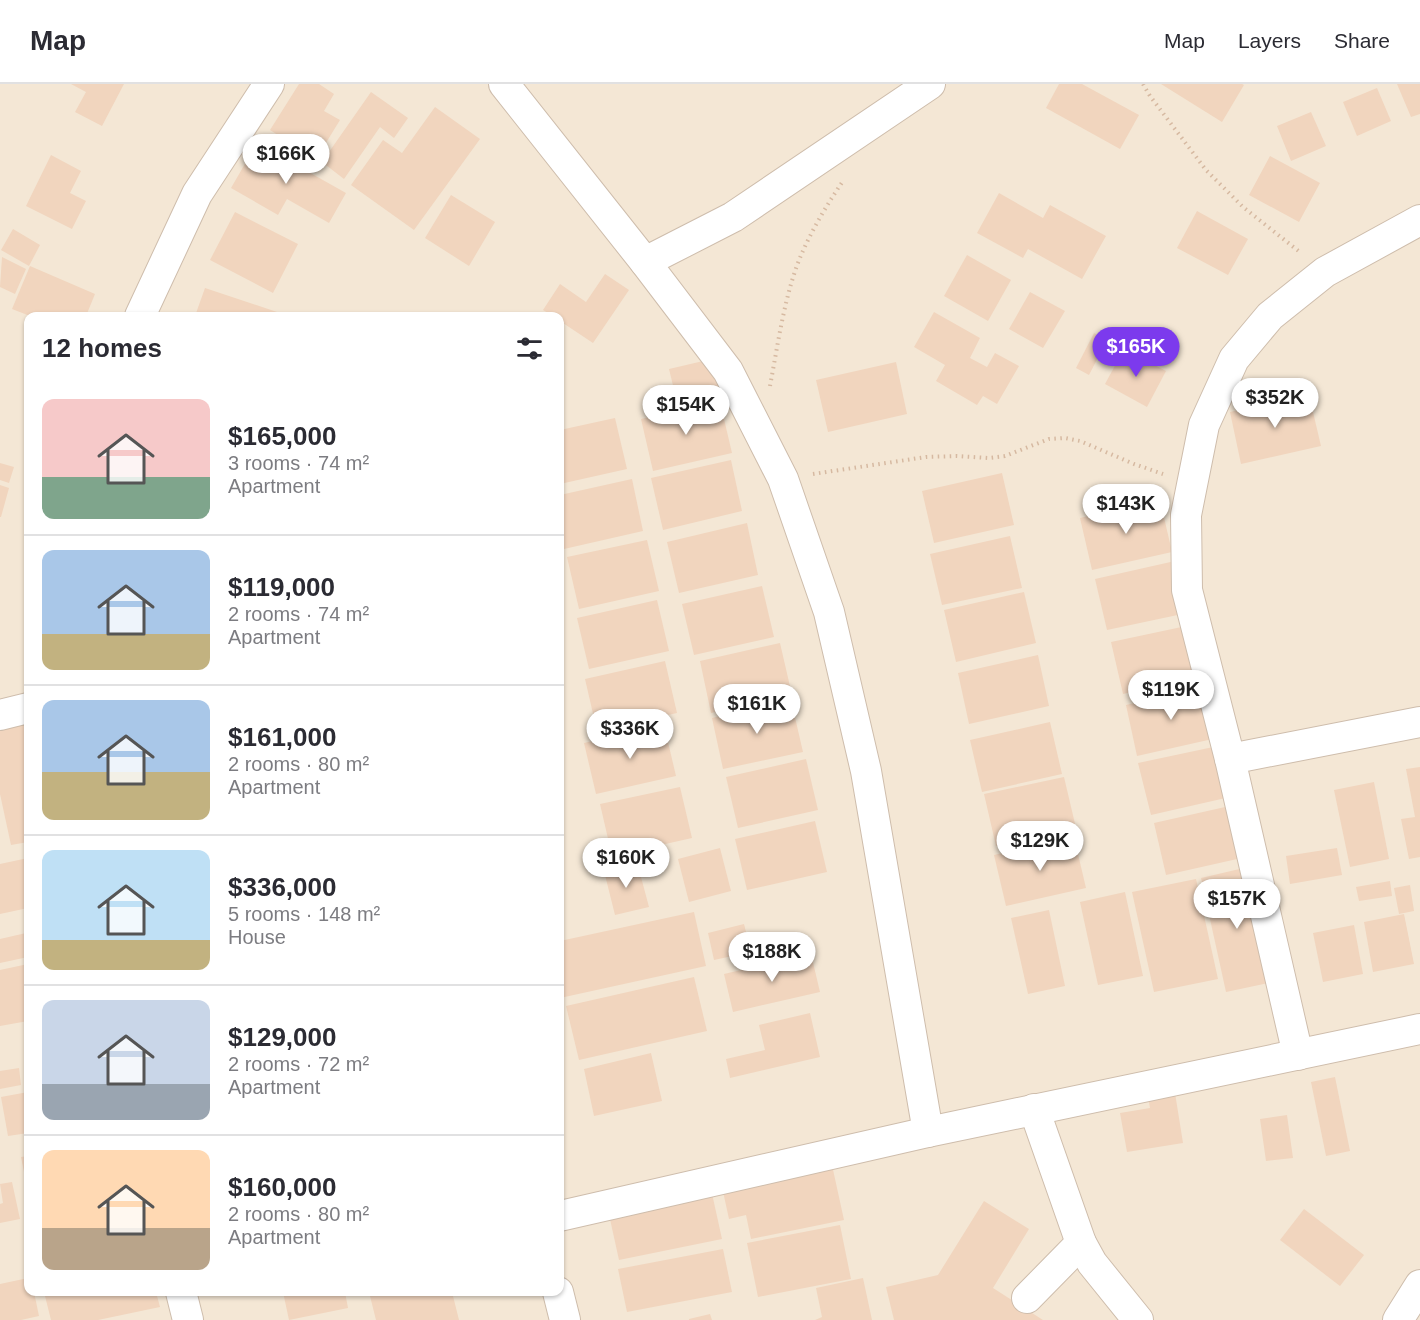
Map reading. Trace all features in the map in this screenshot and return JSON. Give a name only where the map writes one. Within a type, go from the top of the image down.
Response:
[{"type":"street","points":[[142,312],[197,194],[268,84]]},
{"type":"street","points":[[504,84],[728,371],[783,479],[829,612],[866,771],[928,1131]]},
{"type":"street","points":[[645,262],[733,216],[930,84]]},
{"type":"street","points":[[1298,1055],[1230,759],[1187,590],[1186,515],[1204,425],[1234,359],[1270,316],[1324,272],[1420,220]]},
{"type":"street","points":[[0,716],[24,709]]},
{"type":"street","points":[[1230,759],[1420,722]]},
{"type":"street","points":[[564,1215],[928,1131],[1420,1029]]},
{"type":"street","points":[[1034,1109],[1081,1243],[1092,1263],[1140,1320]]},
{"type":"street","points":[[1027,1298],[1081,1243]]},
{"type":"street","points":[[1398,1320],[1420,1285]]},
{"type":"street","points":[[182,1296],[188,1320]]},
{"type":"street","points":[[559,1296],[565,1320]]},
{"type":"path","points":[[1143,84],[1206,170],[1243,207],[1324,272]]},
{"type":"path","points":[[761,436],[783,316],[802,253],[846,177]]},
{"type":"path","points":[[783,479],[926,457],[957,456],[989,459],[1005,456],[1049,439],[1065,438],[1080,441],[1134,464],[1193,484]]},
{"type":"shaded area","points":[[0,84],[1420,84],[1420,1320],[0,1320]]},
{"type":"building","points":[[71,84],[124,84],[102,126],[75,112],[86,92]]},
{"type":"building","points":[[299,84],[319,84],[334,94],[324,111],[340,120],[316,159],[270,130]]},
{"type":"building","points":[[1059,84],[1082,84],[1139,115],[1120,149],[1046,108]]},
{"type":"building","points":[[1161,84],[1242,84],[1244,85],[1222,122]]},
{"type":"building","points":[[1397,84],[1420,84],[1420,114],[1411,117]]},
{"type":"building","points":[[1377,88],[1391,121],[1357,136],[1343,102]]},
{"type":"building","points":[[371,92],[408,118],[394,138],[380,127],[344,179],[322,162]]},
{"type":"building","points":[[435,107],[480,139],[414,230],[351,185],[383,140],[402,153]]},
{"type":"building","points":[[1311,112],[1326,146],[1291,161],[1277,126]]},
{"type":"building","points":[[257,143],[346,193],[329,223],[287,199],[278,215],[231,188]]},
{"type":"building","points":[[51,155],[81,171],[70,193],[86,201],[72,229],[26,206]]},
{"type":"building","points":[[1270,156],[1320,183],[1299,222],[1249,195]]},
{"type":"building","points":[[999,193],[1043,218],[1050,205],[1106,236],[1082,279],[1028,249],[1023,258],[977,233]]},
{"type":"building","points":[[451,195],[495,222],[469,266],[425,238]]},
{"type":"building","points":[[1197,211],[1248,239],[1228,275],[1177,248]]},
{"type":"building","points":[[235,212],[298,244],[273,293],[210,260]]},
{"type":"building","points":[[13,229],[40,245],[29,266],[1,250]]},
{"type":"building","points":[[967,255],[1011,280],[988,321],[944,296]]},
{"type":"building","points":[[2,257],[26,269],[15,294],[0,287]]},
{"type":"building","points":[[30,266],[95,294],[88,312],[24,314],[12,309]]},
{"type":"building","points":[[605,274],[629,290],[593,343],[564,324],[564,312],[543,310],[560,284],[586,302]]},
{"type":"building","points":[[205,288],[277,312],[196,312]]},
{"type":"building","points":[[1030,292],[1065,311],[1043,348],[1009,329]]},
{"type":"building","points":[[934,312],[980,338],[970,358],[987,367],[995,353],[1019,366],[997,404],[983,396],[977,405],[936,381],[945,365],[914,347]]},
{"type":"building","points":[[1094,333],[1107,340],[1089,375],[1076,368]]},
{"type":"building","points":[[1124,349],[1166,371],[1147,407],[1105,384]]},
{"type":"building","points":[[716,358],[723,392],[677,402],[669,369]]},
{"type":"building","points":[[896,362],[907,414],[828,432],[816,380]]},
{"type":"building","points":[[1309,395],[1321,446],[1241,464],[1230,412]]},
{"type":"building","points":[[720,402],[732,453],[653,471],[641,419]]},
{"type":"building","points":[[615,418],[627,469],[564,483],[564,429]]},
{"type":"building","points":[[731,460],[742,511],[663,530],[651,478]]},
{"type":"building","points":[[0,463],[14,467],[9,483],[0,480]]},
{"type":"building","points":[[1002,473],[1014,525],[934,543],[922,491]]},
{"type":"building","points":[[632,479],[643,531],[564,549],[564,494]]},
{"type":"building","points":[[0,485],[9,488],[1,517],[0,517]]},
{"type":"building","points":[[1160,500],[1172,552],[1092,570],[1080,518]]},
{"type":"building","points":[[747,523],[758,575],[679,593],[667,542]]},
{"type":"building","points":[[1010,536],[1022,588],[942,605],[930,554]]},
{"type":"building","points":[[647,540],[659,591],[579,609],[567,557]]},
{"type":"building","points":[[1175,561],[1187,613],[1107,630],[1095,579]]},
{"type":"building","points":[[762,586],[774,637],[694,655],[682,604]]},
{"type":"building","points":[[1024,592],[1036,643],[956,662],[944,610]]},
{"type":"building","points":[[657,600],[669,651],[589,669],[577,618]]},
{"type":"building","points":[[1191,625],[1203,676],[1123,694],[1111,642]]},
{"type":"building","points":[[780,643],[792,695],[711,713],[700,661]]},
{"type":"building","points":[[1038,655],[1049,706],[969,724],[958,673]]},
{"type":"building","points":[[665,661],[677,713],[597,731],[585,679]]},
{"type":"building","points":[[1205,686],[1217,738],[1137,756],[1126,705]]},
{"type":"building","points":[[791,700],[803,752],[723,769],[712,718]]},
{"type":"building","points":[[24,722],[24,843],[11,845],[0,794],[0,727]]},
{"type":"building","points":[[1050,722],[1062,774],[982,792],[970,740]]},
{"type":"building","points":[[664,725],[676,776],[596,794],[584,743]]},
{"type":"building","points":[[1218,746],[1230,797],[1151,815],[1138,763]]},
{"type":"building","points":[[806,759],[818,810],[738,828],[726,777]]},
{"type":"building","points":[[1420,767],[1420,857],[1409,859],[1401,819],[1415,817],[1406,769]]},
{"type":"building","points":[[1064,777],[1076,828],[996,846],[984,794]]},
{"type":"building","points":[[1374,782],[1389,859],[1350,867],[1334,790]]},
{"type":"building","points":[[680,787],[692,838],[612,856],[600,804]]},
{"type":"building","points":[[1234,805],[1246,857],[1166,875],[1154,823]]},
{"type":"building","points":[[815,821],[827,872],[747,890],[735,839]]},
{"type":"building","points":[[1074,837],[1086,888],[1006,906],[994,855]]},
{"type":"building","points":[[720,848],[731,891],[689,902],[678,859]]},
{"type":"building","points":[[1337,848],[1342,875],[1290,884],[1286,856]]},
{"type":"building","points":[[24,859],[24,909],[0,914],[0,864]]},
{"type":"building","points":[[637,862],[649,907],[615,915],[604,871]]},
{"type":"building","points":[[1248,867],[1273,982],[1226,992],[1201,878]]},
{"type":"building","points":[[1196,879],[1218,979],[1154,992],[1132,892]]},
{"type":"building","points":[[1390,881],[1392,896],[1359,901],[1356,887]]},
{"type":"building","points":[[1410,885],[1414,911],[1399,914],[1394,888]]},
{"type":"building","points":[[1125,892],[1143,976],[1098,985],[1080,902]]},
{"type":"building","points":[[1049,910],[1065,986],[1028,994],[1011,918]]},
{"type":"building","points":[[694,912],[706,966],[564,997],[564,940]]},
{"type":"building","points":[[1404,914],[1414,964],[1373,972],[1364,922]]},
{"type":"building","points":[[744,924],[751,952],[714,960],[708,933]]},
{"type":"building","points":[[1354,925],[1363,974],[1323,982],[1313,933]]},
{"type":"building","points":[[24,933],[24,958],[0,963],[0,939]]},
{"type":"building","points":[[811,954],[820,992],[733,1012],[724,974]]},
{"type":"building","points":[[24,965],[24,1022],[0,1026],[0,970]]},
{"type":"building","points":[[694,977],[707,1031],[579,1060],[566,1006]]},
{"type":"building","points":[[810,1013],[820,1057],[730,1078],[726,1059],[765,1050],[759,1025]]},
{"type":"building","points":[[651,1053],[662,1101],[594,1116],[584,1069]]},
{"type":"building","points":[[19,1068],[21,1085],[0,1089],[0,1071]]},
{"type":"building","points":[[1335,1077],[1350,1151],[1326,1156],[1311,1082]]},
{"type":"building","points":[[24,1093],[24,1134],[8,1136],[1,1097]]},
{"type":"building","points":[[1175,1093],[1183,1143],[1127,1152],[1120,1113],[1150,1108],[1148,1097]]},
{"type":"building","points":[[1287,1115],[1293,1158],[1266,1161],[1260,1119]]},
{"type":"building","points":[[21,1157],[24,1157],[24,1172]]},
{"type":"building","points":[[832,1165],[844,1220],[751,1239],[746,1215],[729,1219],[722,1187]]},
{"type":"building","points":[[12,1182],[20,1219],[0,1223],[0,1204],[3,1203],[0,1184]]},
{"type":"building","points":[[711,1189],[722,1239],[619,1260],[608,1210]]},
{"type":"building","points":[[984,1201],[1029,1229],[993,1288],[1043,1320],[894,1320],[886,1287],[938,1275]]},
{"type":"building","points":[[1304,1209],[1364,1255],[1340,1286],[1280,1240]]},
{"type":"building","points":[[840,1225],[851,1279],[758,1297],[747,1243]]},
{"type":"building","points":[[723,1249],[732,1292],[627,1312],[618,1269]]},
{"type":"building","points":[[863,1278],[872,1320],[815,1320],[822,1317],[816,1288]]},
{"type":"building","points":[[24,1279],[24,1296],[35,1296],[39,1316],[21,1320],[0,1320],[0,1284]]},
{"type":"building","points":[[45,1296],[157,1296],[160,1307],[98,1320],[51,1320]]},
{"type":"building","points":[[284,1296],[346,1296],[348,1308],[289,1320]]},
{"type":"building","points":[[370,1296],[453,1296],[459,1320],[376,1320]]},
{"type":"building","points":[[710,1314],[712,1320],[689,1320],[689,1319]]}]
